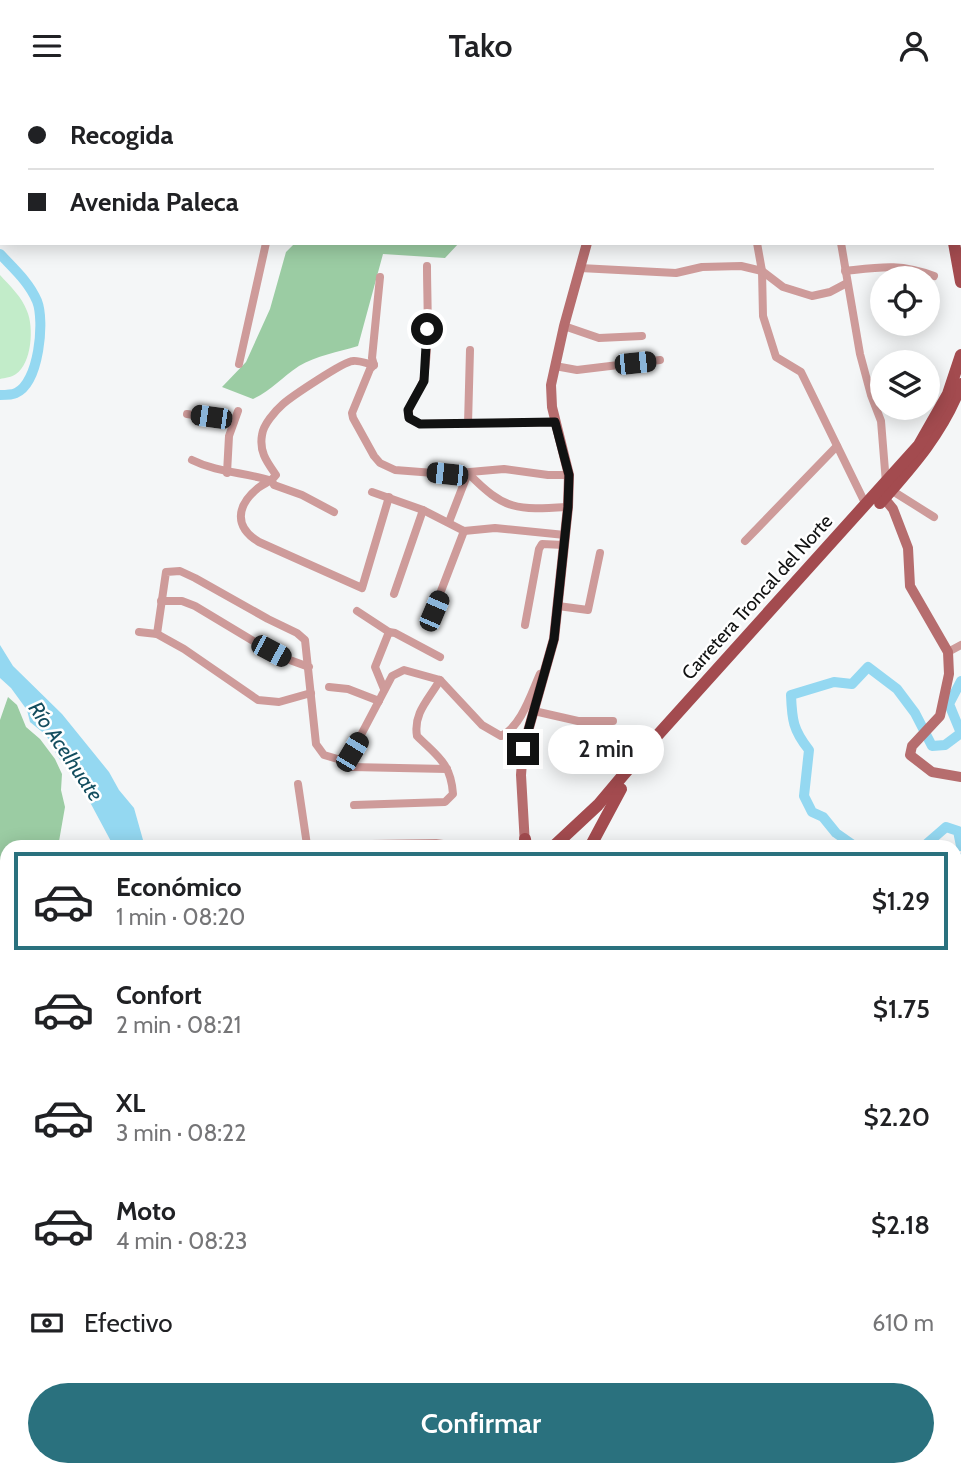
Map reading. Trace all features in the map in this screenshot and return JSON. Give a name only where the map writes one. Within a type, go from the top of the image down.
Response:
[{"type":"main road","points":[[525,840],[521,775],[523,749],[554,639],[568,507],[569,475],[555,422],[551,385],[586,245]]},
{"type":"main road","points":[[954,245],[961,282]]},
{"type":"main road","name":"Carretera Troncal del Norte","points":[[560,840],[598,805],[866,505],[887,491],[928,432],[954,381],[961,355]]},
{"type":"main road","name":"Carretera Troncal del Norte","points":[[594,840],[612,803],[647,755],[933,439],[961,384]]},
{"type":"main road","points":[[887,491],[908,548],[910,586],[948,652],[949,674],[940,716],[914,744],[910,755],[932,772],[961,777]]},
{"type":"main road","points":[[563,840],[577,834],[583,840]]},
{"type":"street","points":[[239,364],[266,245]]},
{"type":"street","points":[[757,245],[762,271],[764,316],[776,357],[801,372],[866,505]]},
{"type":"street","points":[[841,245],[860,354],[881,421],[887,491],[934,517]]},
{"type":"street","points":[[427,266],[427,350],[424,381],[408,414],[414,422],[555,422]]},
{"type":"street","points":[[580,268],[676,273],[702,267],[741,266],[762,271],[783,287],[812,296],[830,292],[847,283]]},
{"type":"street","points":[[845,271],[870,268]]},
{"type":"street","points":[[374,365],[372,358],[380,277]]},
{"type":"street","points":[[564,326],[599,338],[642,336]]},
{"type":"street","points":[[468,424],[470,350]]},
{"type":"street","points":[[555,366],[576,370],[660,360]]},
{"type":"street","points":[[374,365],[352,361],[334,368],[284,404],[262,433],[263,456],[276,475],[272,481],[261,485],[250,496],[240,516],[241,526],[247,535],[359,588],[364,587],[389,497]]},
{"type":"street","points":[[374,365],[352,413],[356,426],[380,463],[395,470],[447,474],[504,469],[569,475]]},
{"type":"street","points":[[227,473],[229,436],[238,411]]},
{"type":"street","points":[[187,414],[234,421]]},
{"type":"street","points":[[745,541],[837,446]]},
{"type":"street","points":[[192,460],[227,473],[255,475],[272,481],[274,485],[302,495],[334,512]]},
{"type":"street","points":[[468,473],[493,498],[506,505],[526,509],[568,507]]},
{"type":"street","points":[[449,522],[468,473]]},
{"type":"street","points":[[372,492],[423,510],[464,531],[495,528],[564,540]]},
{"type":"street","points":[[394,594],[423,510]]},
{"type":"street","points":[[428,625],[464,531]]},
{"type":"street","points":[[525,625],[539,549],[542,544],[564,540]]},
{"type":"street","points":[[558,606],[588,610],[600,553]]},
{"type":"street","points":[[157,634],[166,572],[180,571],[296,633],[305,640],[316,744],[324,755],[341,760],[352,752],[392,676],[404,670],[440,680],[482,725],[501,736],[508,733],[519,719],[554,639]]},
{"type":"street","points":[[161,601],[182,601],[195,606],[276,653],[309,667]]},
{"type":"street","points":[[357,611],[389,632],[440,657]]},
{"type":"street","points":[[139,632],[157,634],[184,649],[258,700],[279,702],[311,693]]},
{"type":"street","points":[[384,689],[375,667],[389,632]]},
{"type":"street","points":[[948,652],[961,645]]},
{"type":"street","points":[[354,805],[445,802],[453,794],[452,779],[439,755],[416,736],[417,715],[440,680]]},
{"type":"street","points":[[329,687],[348,689],[379,701]]},
{"type":"street","points":[[534,711],[579,721],[613,721]]},
{"type":"street","points":[[351,767],[447,769]]},
{"type":"street","points":[[298,784],[306,840]]},
{"type":"street","points":[[490,1477],[515,1477]]},
{"type":"green space","points":[[293,245],[457,245],[445,258],[383,254],[358,346],[306,363],[253,399],[222,387],[246,362],[270,309],[286,252]]},
{"type":"green space","points":[[0,275],[25,306],[31,335],[28,353],[21,369],[14,375],[0,379]]},
{"type":"green space","points":[[8,697],[17,705],[26,727],[40,739],[55,759],[62,774],[61,790],[65,807],[59,840],[0,840],[0,720]]},
{"type":"water","points":[[0,645],[13,666],[62,714],[109,772],[134,808],[143,840],[110,840],[84,791],[58,757],[46,735],[30,722],[27,710],[0,678]]},
{"type":"waterway","name":"Río Acelhuate","points":[[0,254],[34,294],[40,322],[38,351],[30,377],[16,393],[0,395]]},
{"type":"waterway","points":[[846,840],[836,833],[823,817],[812,812],[804,796],[809,750],[794,724],[791,695],[834,682],[852,684],[868,667],[897,689],[915,713],[932,746],[945,745],[961,733],[949,704],[961,681]]},
{"type":"waterway","points":[[931,840],[946,827],[958,831],[960,840]]},
{"type":"route","points":[[427,329],[424,381],[408,410],[409,418],[420,424],[555,422],[566,460],[569,475],[568,507],[554,639],[523,749]]}]
